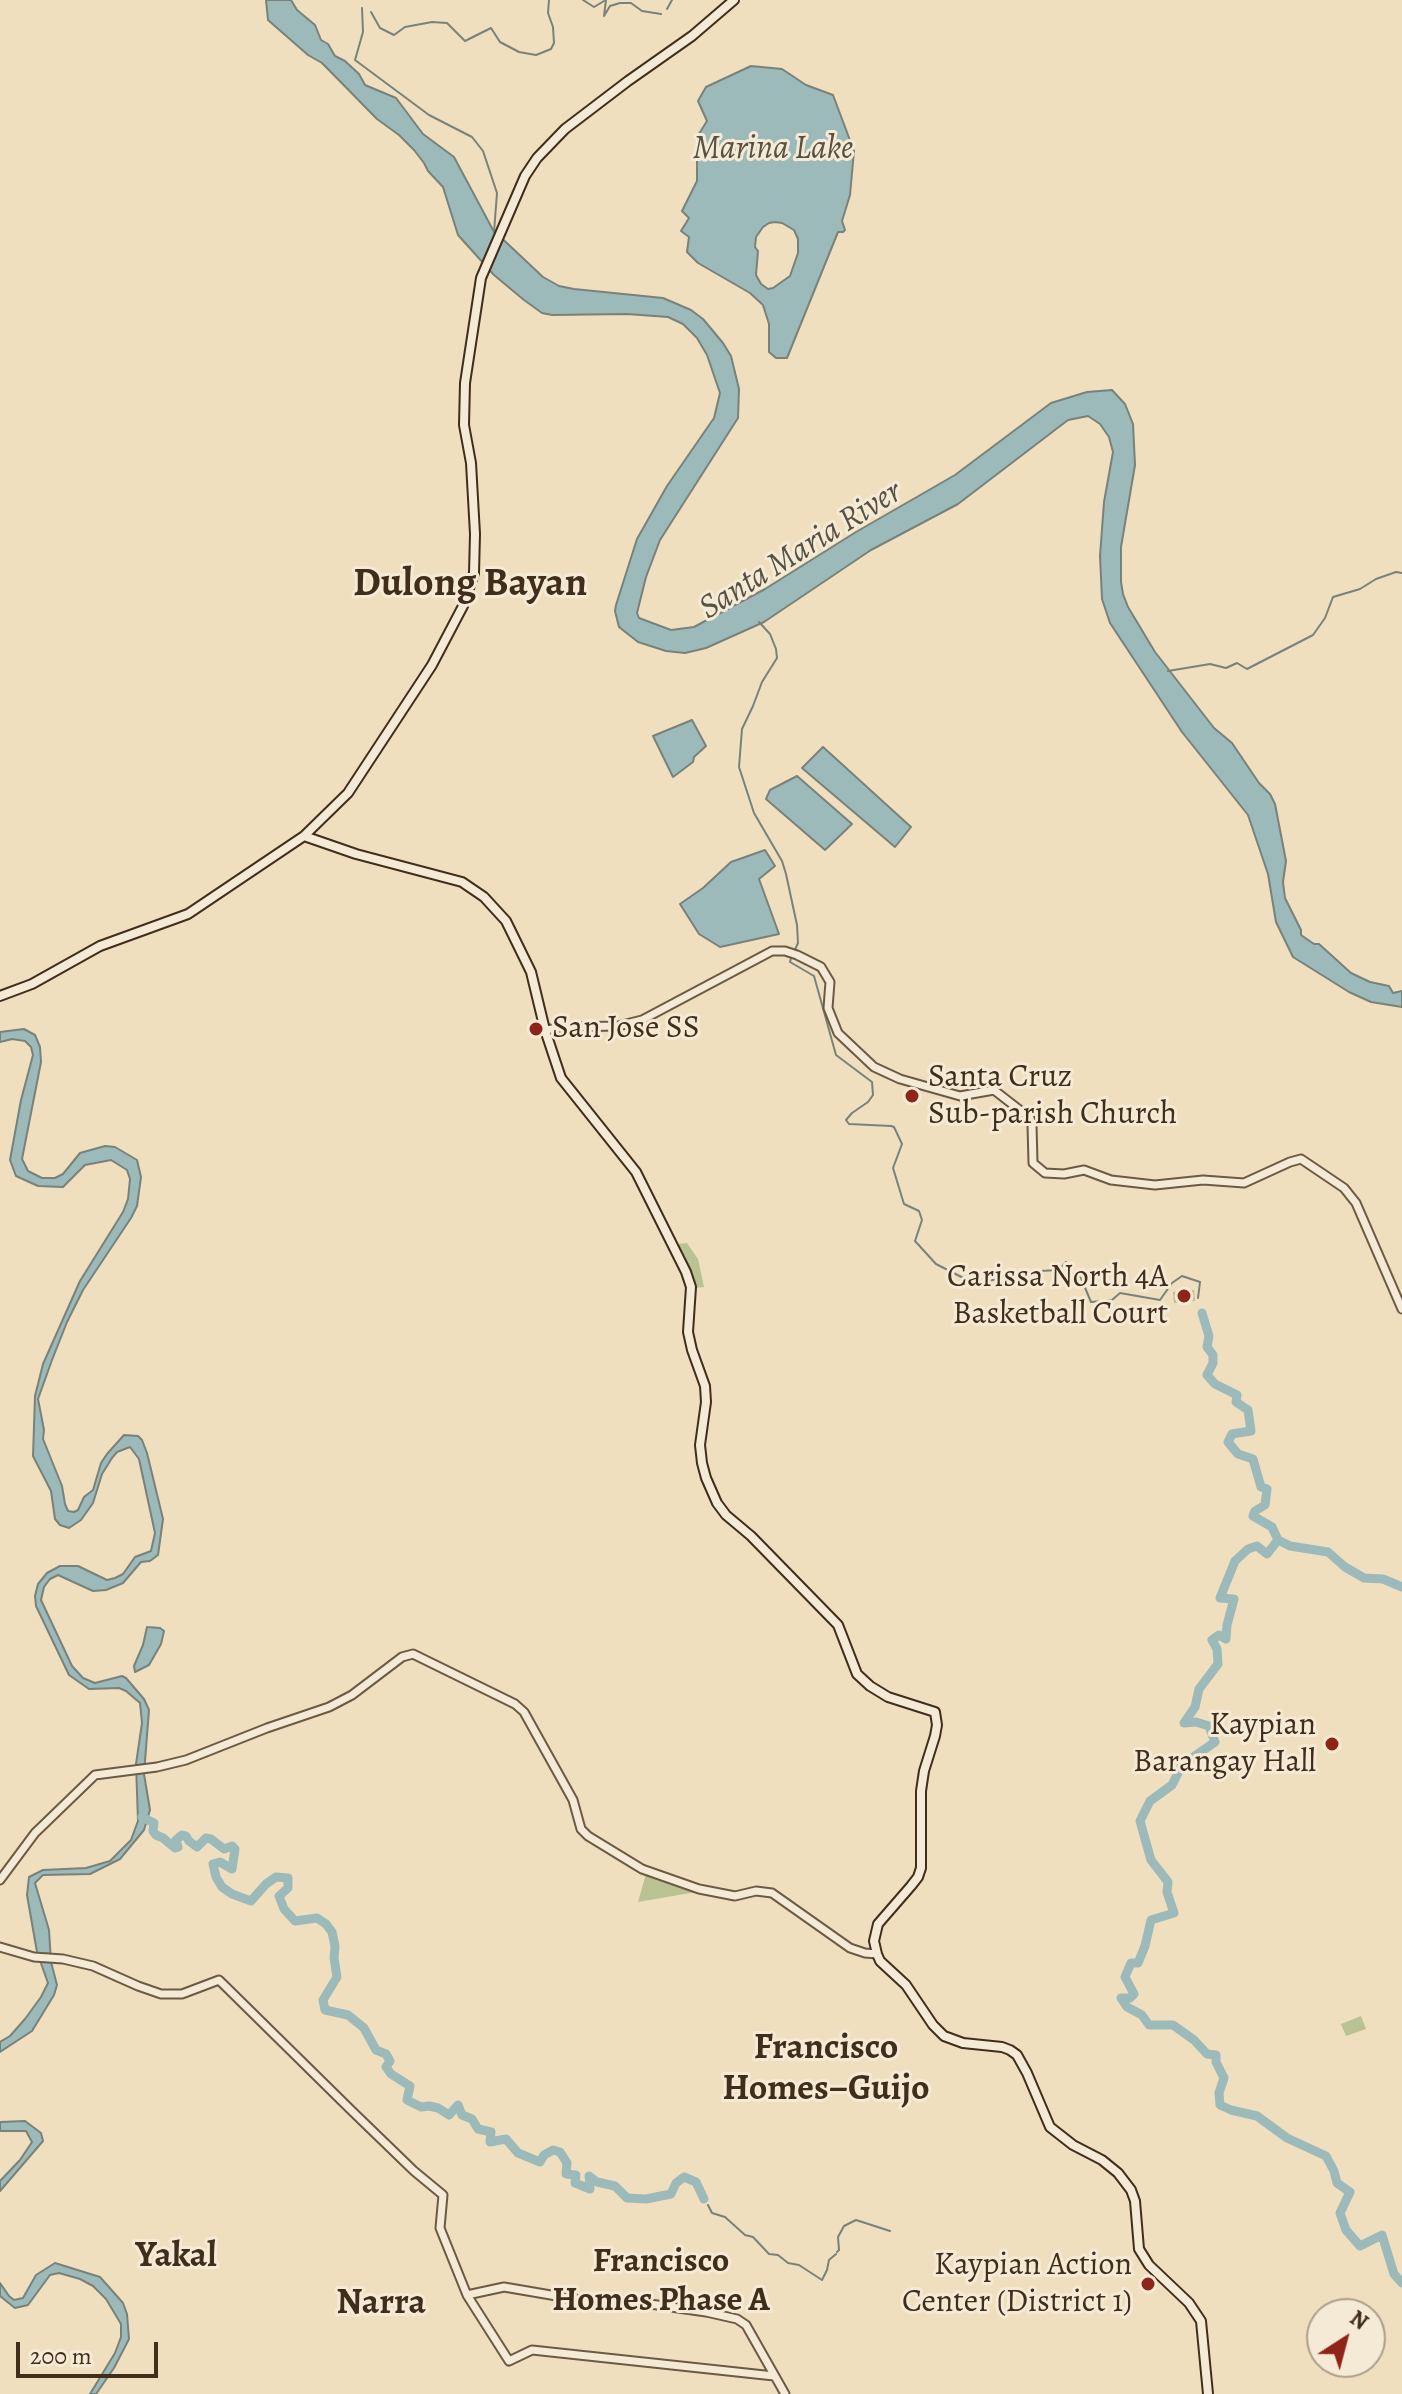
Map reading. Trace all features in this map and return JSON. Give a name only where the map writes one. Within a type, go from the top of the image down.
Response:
[{"type":"main road","points":[[0,996],[32,984],[100,946],[188,914],[304,836],[348,793],[432,665],[463,606],[474,573],[475,521],[471,463],[464,425],[465,383],[481,278],[525,176],[537,158],[565,129],[692,36],[734,0]]},
{"type":"main road","points":[[304,836],[367,857],[462,882],[475,890],[506,921],[531,972],[561,1078],[636,1172],[686,1272],[691,1287],[688,1332],[705,1386],[700,1445],[702,1463],[717,1503],[838,1625],[857,1674],[888,1697],[935,1712],[937,1725],[921,1791],[921,1868],[918,1877],[878,1924],[874,1941],[880,1961],[906,1985],[944,2036],[963,2043],[1002,2047],[1017,2055],[1050,2127],[1073,2145],[1111,2166],[1124,2182],[1135,2201],[1139,2249],[1149,2265],[1189,2303],[1201,2321],[1208,2394]]},
{"type":"street","points":[[545,1030],[618,1026],[642,1020],[772,951],[785,951],[821,967],[830,982],[828,1008],[838,1033],[874,1067],[900,1079],[960,1096],[994,1090],[1030,1118],[1033,1163],[1045,1173],[1064,1174],[1084,1170],[1111,1180],[1155,1185],[1203,1180],[1244,1183],[1301,1159],[1344,1188],[1356,1203],[1402,1309]]},
{"type":"street","points":[[0,1880],[35,1833],[91,1777],[186,1760],[329,1707],[352,1695],[407,1654],[420,1655],[515,1704],[524,1712],[573,1800],[581,1829],[588,1836],[642,1869],[699,1889],[735,1896],[756,1891],[772,1893],[850,1948],[877,1954]]},
{"type":"street","points":[[0,1947],[14,1953],[93,1966],[161,1994],[182,1994],[219,1980],[414,2171],[443,2195],[440,2228],[467,2295],[509,2361],[532,2350],[774,2376]]},
{"type":"street","points":[[467,2295],[504,2287],[586,2301],[629,2301],[737,2319],[746,2325],[785,2394]]},
{"type":"green space","points":[[687,1243],[698,1259],[704,1287],[694,1288],[690,1269],[677,1244]]},
{"type":"green space","name":"Carissa North 4A Basketball Court","points":[[1194,1290],[1195,1301],[1174,1303],[1173,1292]]},
{"type":"green space","points":[[646,1874],[678,1886],[696,1892],[638,1902]]},
{"type":"green space","points":[[1361,2016],[1366,2029],[1346,2036],[1341,2024]]},
{"type":"water","points":[[266,0],[291,0],[297,10],[315,25],[321,40],[328,44],[335,56],[359,74],[365,85],[396,98],[423,134],[454,157],[493,230],[543,277],[559,286],[574,289],[663,298],[703,319],[731,356],[739,389],[738,418],[660,540],[646,577],[637,613],[639,618],[671,630],[694,627],[765,589],[955,475],[1051,403],[1087,392],[1112,390],[1125,404],[1133,424],[1135,465],[1121,547],[1121,582],[1128,607],[1155,652],[1214,728],[1232,743],[1270,794],[1275,804],[1286,861],[1283,882],[1285,898],[1301,935],[1319,944],[1351,973],[1389,986],[1393,993],[1402,991],[1402,1007],[1371,1002],[1349,992],[1293,957],[1276,922],[1268,874],[1248,815],[1182,732],[1110,623],[1102,599],[1100,556],[1104,502],[1113,452],[1109,437],[1100,424],[1088,416],[1068,420],[958,504],[871,550],[764,622],[706,648],[685,653],[638,642],[619,627],[616,605],[637,539],[667,486],[714,418],[720,393],[707,355],[697,338],[683,324],[668,317],[552,315],[542,313],[524,300],[494,275],[458,235],[443,187],[414,150],[377,119],[322,63],[308,55],[268,20]]},
{"type":"water","name":"Marina Lake","points":[[751,66],[782,69],[806,85],[833,95],[854,151],[850,195],[842,221],[845,230],[838,232],[787,358],[776,358],[769,352],[769,324],[763,305],[750,293],[698,263],[687,252],[689,237],[681,231],[689,218],[682,211],[697,181],[697,137],[707,121],[698,101],[706,87]],"holes":[[[769,223],[782,223],[794,230],[798,253],[790,276],[768,289],[756,275],[756,237]]]},
{"type":"water","points":[[692,720],[706,746],[693,762],[673,777],[653,736]]},
{"type":"water","points":[[823,747],[911,827],[895,847],[802,768]]},
{"type":"water","points":[[797,776],[852,824],[825,850],[766,799],[770,790]]},
{"type":"water","points":[[765,850],[775,866],[759,879],[779,934],[720,947],[699,934],[680,904],[731,862]]},
{"type":"water","points":[[24,1029],[35,1035],[41,1062],[22,1159],[28,1171],[42,1178],[55,1178],[63,1174],[80,1153],[105,1146],[115,1147],[137,1160],[141,1177],[137,1206],[83,1290],[52,1360],[38,1399],[43,1439],[62,1486],[65,1504],[68,1511],[74,1512],[93,1490],[107,1454],[124,1435],[138,1436],[147,1453],[163,1519],[158,1555],[150,1561],[141,1562],[123,1583],[93,1591],[58,1575],[44,1587],[41,1600],[72,1666],[83,1678],[95,1683],[122,1676],[144,1699],[149,1710],[144,1774],[150,1810],[144,1830],[120,1859],[90,1874],[43,1875],[35,1883],[49,1930],[51,1962],[57,1985],[32,2031],[0,2052],[0,2042],[25,2019],[48,1983],[37,1952],[27,1895],[29,1877],[43,1870],[86,1868],[110,1861],[131,1840],[138,1821],[136,1764],[142,1723],[140,1703],[119,1688],[89,1689],[69,1675],[36,1606],[38,1584],[47,1573],[60,1566],[78,1566],[107,1580],[115,1578],[123,1574],[135,1557],[151,1551],[155,1533],[139,1459],[130,1447],[117,1452],[112,1458],[102,1474],[93,1503],[81,1520],[69,1528],[55,1519],[51,1491],[33,1456],[35,1396],[43,1364],[80,1281],[123,1212],[130,1179],[127,1170],[111,1160],[85,1165],[63,1187],[38,1186],[16,1176],[10,1160],[33,1055],[25,1041],[12,1039],[0,1042],[0,1032]]},
{"type":"water","points":[[147,1627],[164,1631],[161,1644],[149,1665],[135,1672],[134,1666]]},
{"type":"water","points":[[25,2121],[41,2133],[43,2141],[0,2191],[0,2181],[32,2142],[26,2131],[0,2131],[0,2122]]},
{"type":"water","points":[[55,2263],[100,2277],[123,2303],[127,2314],[129,2339],[96,2394],[90,2394],[121,2337],[121,2324],[106,2299],[93,2286],[59,2273],[50,2275],[28,2305],[15,2308],[0,2296],[0,2283],[14,2300],[23,2298],[36,2275]]},
{"type":"waterway","points":[[371,12],[380,28],[394,35],[405,27],[432,22],[447,23],[465,41],[491,28],[500,42],[519,52],[536,55],[551,49],[554,43],[548,13],[549,0]]},
{"type":"waterway","points":[[583,0],[594,7],[604,1]]},
{"type":"waterway","points":[[606,0],[604,16],[610,6],[620,3],[631,3],[642,11],[661,14]]},
{"type":"waterway","points":[[667,9],[672,0]]},
{"type":"waterway","points":[[362,8],[363,32],[355,60],[429,115],[472,137],[483,151],[497,193],[494,232]]},
{"type":"waterway","points":[[1168,671],[1210,664],[1226,668],[1237,663],[1247,669],[1313,635],[1325,618],[1333,597],[1360,589],[1396,572],[1402,573]]},
{"type":"waterway","points":[[759,622],[770,634],[777,658],[762,682],[742,729],[739,767],[754,813],[782,861],[786,874],[797,925],[798,943],[794,952]]},
{"type":"waterway","points":[[791,958],[790,962],[814,976],[836,1055],[872,1082],[873,1095],[846,1120],[849,1124],[894,1127],[902,1144],[893,1168],[904,1204],[919,1211],[922,1220],[915,1241],[936,1264],[977,1285],[1015,1273]]},
{"type":"waterway","points":[[1021,1272],[1059,1270],[1066,1262],[1071,1272],[1081,1278],[1091,1302],[1112,1300],[1120,1293],[1160,1300],[1172,1283],[1182,1276],[1200,1282],[1198,1298]]},
{"type":"waterway","points":[[1202,1313],[1209,1336],[1207,1347],[1213,1355],[1207,1375],[1215,1384],[1237,1395],[1236,1402],[1248,1410],[1251,1431],[1232,1434],[1228,1442],[1238,1454],[1253,1459],[1261,1487],[1267,1489],[1265,1505],[1253,1516],[1272,1527],[1278,1540],[1290,1546],[1328,1552],[1364,1578],[1383,1579],[1402,1587]]},
{"type":"waterway","points":[[1278,1540],[1267,1554],[1257,1546],[1248,1549],[1235,1561],[1220,1598],[1234,1599],[1226,1639],[1219,1635],[1212,1640],[1217,1649],[1218,1664],[1199,1689],[1195,1707],[1184,1723],[1196,1722],[1209,1726],[1215,1742],[1182,1765],[1172,1785],[1150,1801],[1140,1821],[1151,1860],[1168,1882],[1167,1892],[1174,1913],[1151,1920],[1138,1963],[1131,1963],[1125,1977],[1134,1994],[1130,1998],[1121,1998],[1149,2025],[1173,2025],[1207,2054],[1216,2055],[1224,2078],[1219,2093],[1220,2105],[1257,2116],[1287,2138],[1326,2156],[1337,2183],[1350,2192],[1340,2213],[1346,2230],[1360,2246],[1382,2235],[1394,2274],[1402,2283]]},
{"type":"waterway","points":[[142,1817],[154,1823],[156,1835],[175,1848],[178,1847],[176,1840],[182,1835],[197,1847],[206,1838],[224,1849],[232,1846],[235,1849],[232,1869],[220,1862],[213,1864],[222,1887],[232,1894],[251,1901],[276,1877],[288,1878],[288,1888],[279,1896],[284,1909],[295,1921],[317,1918],[332,1932],[337,1977],[323,2000],[325,2010],[348,2015],[364,2028],[376,2050],[386,2054],[390,2061],[386,2067],[391,2074],[410,2086],[407,2100],[421,2107],[438,2108],[449,2115],[458,2105],[462,2115],[472,2119],[478,2129],[491,2132],[490,2142],[506,2139],[518,2153],[540,2162],[544,2155],[553,2150],[560,2152],[567,2163],[566,2174],[576,2175],[575,2183],[590,2189],[589,2176],[597,2182],[615,2186],[627,2198],[646,2199],[671,2194],[676,2183],[684,2177],[696,2182],[704,2199]]},
{"type":"waterway","points":[[708,2205],[712,2213],[725,2217],[745,2235],[753,2237],[769,2254],[799,2265],[822,2280],[829,2260],[836,2254]]},
{"type":"waterway","points":[[837,2252],[838,2237],[844,2226],[856,2220],[890,2231]]},
{"type":"place","name":"San Jose SS","points":[[536,1029]]},
{"type":"place","name":"Santa Cruz Sub-parish Church","points":[[912,1096]]},
{"type":"place","name":"Carissa North 4A Basketball Court","points":[[1184,1296]]},
{"type":"place","name":"Kaypian Barangay Hall","points":[[1332,1744]]},
{"type":"place","name":"Kaypian Action Center (District 1)","points":[[1148,2284]]},
{"type":"district","name":"Dulong Bayan","points":[[470,585]]},
{"type":"district","name":"Francisco Homes–Guijo","points":[[826,2070]]},
{"type":"district","name":"Yakal","points":[[176,2257]]},
{"type":"district","name":"Francisco Homes Phase A","points":[[661,2282]]},
{"type":"district","name":"Narra","points":[[381,2304]]},
{"type":"water label","name":"Santa Maria River","points":[[801,551]]}]
